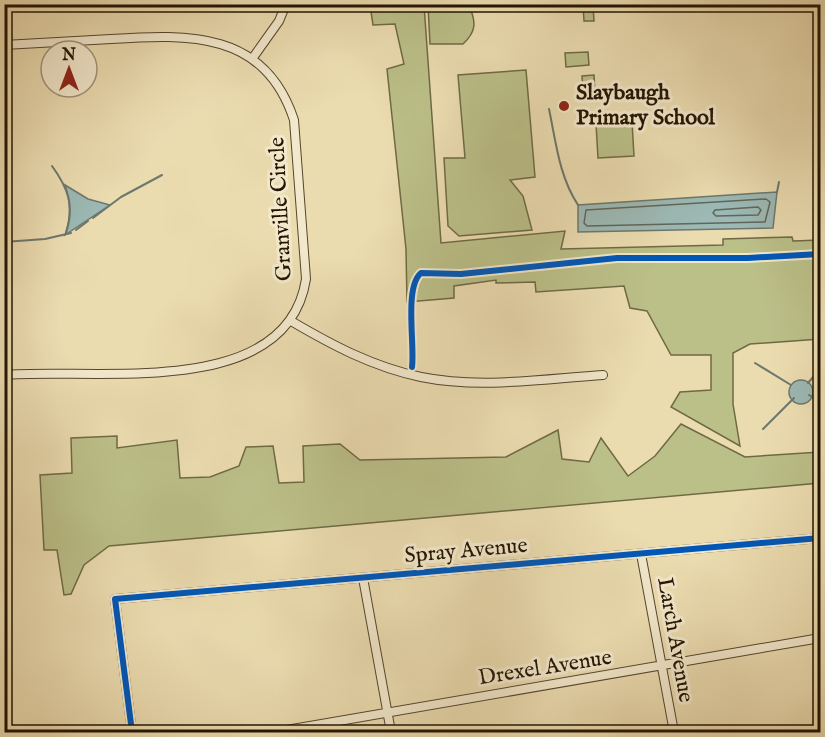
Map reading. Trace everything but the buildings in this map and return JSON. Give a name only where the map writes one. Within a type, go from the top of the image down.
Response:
[{"type":"street","points":[[252,59],[279,21],[286,4]]},
{"type":"street","name":"Granville Circle","points":[[4,45],[184,37],[222,43],[252,59],[267,71],[284,96],[296,132],[306,279],[300,303],[291,321],[271,342],[249,354],[192,368],[102,375],[4,375]]},
{"type":"street","points":[[291,321],[369,361],[421,377],[491,383],[603,375]]},
{"type":"street","name":"Spray Avenue","points":[[132,732],[115,598],[820,538]]},
{"type":"street","name":"Larch Avenue","points":[[641,554],[674,732]]},
{"type":"street","points":[[363,578],[391,732]]},
{"type":"street","name":"Drexel Avenue","points":[[275,732],[663,667],[820,638]]},
{"type":"green space","points":[[370,5],[424,5],[441,243],[565,231],[561,249],[723,245],[723,239],[792,237],[793,241],[820,240],[820,339],[750,344],[733,353],[733,404],[740,446],[671,407],[680,392],[711,390],[711,355],[671,355],[647,311],[630,308],[624,286],[536,292],[535,282],[496,283],[496,280],[454,286],[454,298],[407,302],[406,249],[387,69],[404,64],[395,24],[373,25]]},
{"type":"green space","points":[[428,5],[469,5],[474,26],[471,35],[463,44],[430,44]]},
{"type":"green space","points":[[583,5],[593,5],[594,21],[584,21]]},
{"type":"green space","points":[[588,52],[589,65],[566,67],[565,53]]},
{"type":"green space","points":[[526,70],[535,177],[510,180],[523,196],[532,230],[459,236],[448,226],[444,158],[465,158],[458,75]]},
{"type":"green space","points":[[594,75],[595,93],[583,93],[582,76]]},
{"type":"green space","points":[[632,122],[634,156],[598,158],[596,124]]},
{"type":"green space","points":[[681,424],[745,457],[820,452],[820,483],[109,546],[84,565],[71,594],[64,595],[57,550],[44,550],[40,475],[72,473],[71,438],[117,436],[117,448],[177,440],[180,478],[210,477],[239,466],[246,447],[273,446],[279,483],[304,482],[303,446],[340,444],[360,460],[506,457],[558,430],[562,459],[589,462],[601,438],[628,476],[655,456]]},
{"type":"water","points":[[65,185],[88,199],[110,205],[65,235],[70,210]]},
{"type":"water","points":[[777,192],[773,228],[578,232],[578,205]]},
{"type":"water","points":[[801,380],[806,381],[812,387],[812,397],[806,403],[801,404],[796,403],[790,397],[789,392],[790,387],[796,381]]},
{"type":"waterway","points":[[549,109],[562,171],[578,205]]},
{"type":"waterway","points":[[52,166],[66,190],[70,206],[66,233]]},
{"type":"waterway","points":[[93,218],[121,197],[162,175]]},
{"type":"waterway","points":[[777,192],[779,182]]},
{"type":"waterway","points":[[76,230],[88,221]]},
{"type":"waterway","points":[[4,242],[45,239],[71,233]]},
{"type":"waterway","points":[[755,363],[791,385]]},
{"type":"waterway","points":[[808,383],[820,369]]},
{"type":"waterway","points":[[809,395],[820,402]]},
{"type":"waterway","points":[[763,429],[794,398]]},
{"type":"cycle path","points":[[412,367],[411,303],[416,280],[421,273],[461,274],[617,258],[748,258],[820,254]]},
{"type":"cycle path","points":[[132,732],[115,599],[820,538]]},
{"type":"place","name":"Slaybaugh Primary School","points":[[564,106]]}]
